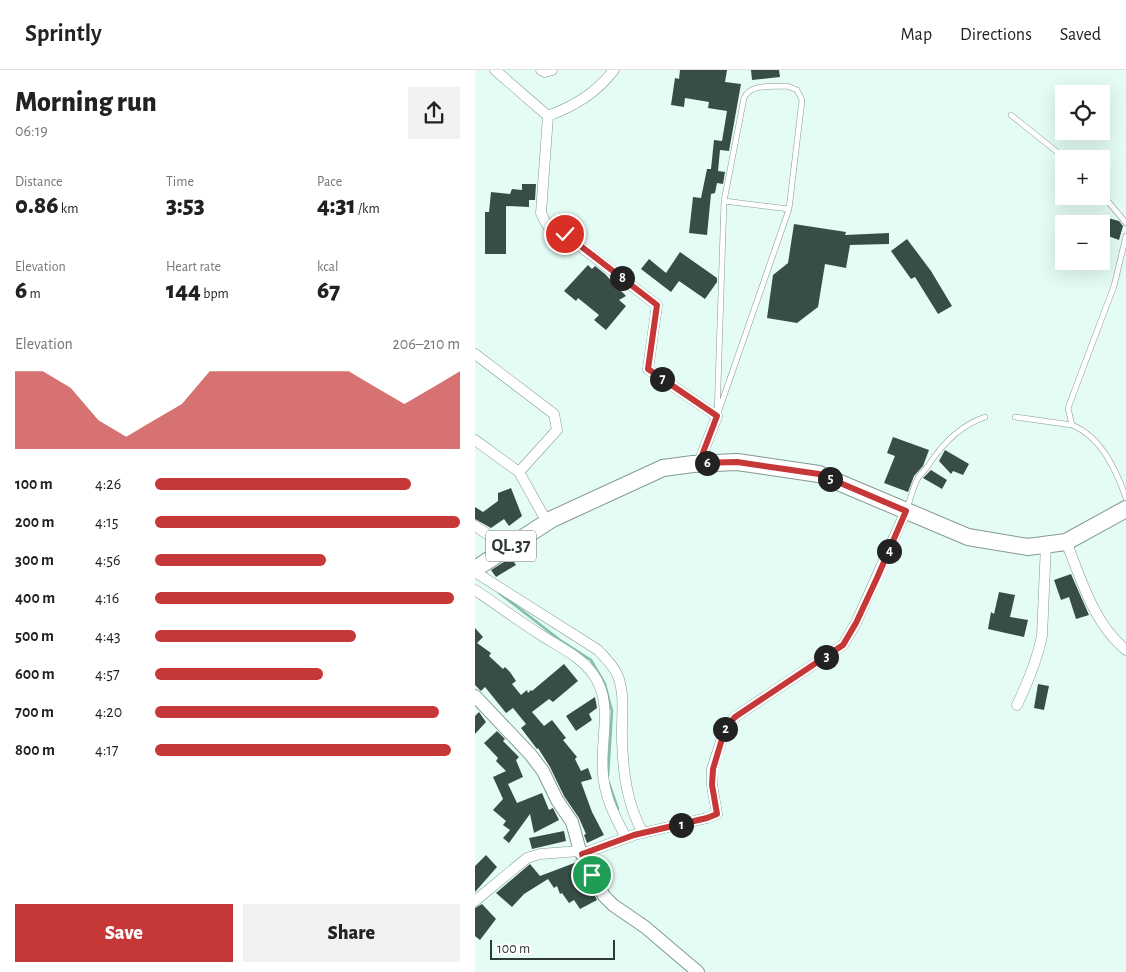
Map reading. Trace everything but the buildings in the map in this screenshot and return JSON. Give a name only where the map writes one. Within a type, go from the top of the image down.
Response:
[{"type":"main road","name":"QL.37","points":[[475,571],[547,522],[663,468],[699,463],[737,462],[819,474],[968,537],[1028,547],[1066,542],[1126,509]]},
{"type":"street","points":[[495,70],[548,116]]},
{"type":"street","points":[[541,70],[545,72],[552,70]]},
{"type":"street","points":[[548,116],[572,107],[596,91],[614,70]]},
{"type":"street","points":[[548,116],[541,213],[547,225],[565,234],[657,305],[648,369],[717,416],[699,463]]},
{"type":"street","points":[[475,354],[554,414],[557,430],[519,472]]},
{"type":"street","points":[[475,440],[519,472],[547,522]]},
{"type":"street","points":[[475,901],[523,860],[531,856],[581,852],[643,833],[717,814],[712,785],[713,769],[725,729],[735,717],[843,645],[869,596],[906,511]]},
{"type":"street","points":[[475,526],[508,548]]},
{"type":"street","points":[[1066,542],[1101,623],[1115,641],[1126,650]]},
{"type":"street","points":[[1017,705],[1031,676],[1042,636],[1046,544]]},
{"type":"street","points":[[475,571],[598,650],[613,666],[620,684],[623,711],[622,740],[629,802],[643,833]]},
{"type":"street","points":[[475,590],[569,652],[581,661],[594,675],[602,693],[604,709],[603,781],[613,810],[626,838]]},
{"type":"street","points":[[475,696],[530,754],[543,771],[557,800],[571,822],[581,852],[604,896],[613,905],[645,927],[698,972]]},
{"type":"lane","points":[[787,86],[797,90],[801,100],[789,209],[717,416],[724,201],[745,95],[754,88],[787,86]]},
{"type":"lane","points":[[1011,116],[1055,150]]},
{"type":"lane","points":[[724,201],[789,209]]},
{"type":"lane","points":[[1110,204],[1126,223]]},
{"type":"lane","points":[[1072,425],[1067,408],[1114,286],[1126,236]]},
{"type":"lane","points":[[906,511],[918,478],[927,468],[934,455],[953,434],[975,420],[985,417]]},
{"type":"lane","points":[[1015,417],[1072,425],[1085,431],[1097,444],[1119,479],[1126,498]]},
{"type":"waterway","points":[[499,593],[560,640],[591,660],[605,684],[612,711],[608,776]]},
{"type":"waterway","points":[[609,783],[618,809]]},
{"type":"route","points":[[565,234],[657,305],[648,369],[717,416],[699,463],[737,462],[819,474],[906,511],[856,623],[843,645],[759,699],[735,717],[725,729],[713,769],[712,785],[717,814],[634,835],[582,854],[592,875]]}]
